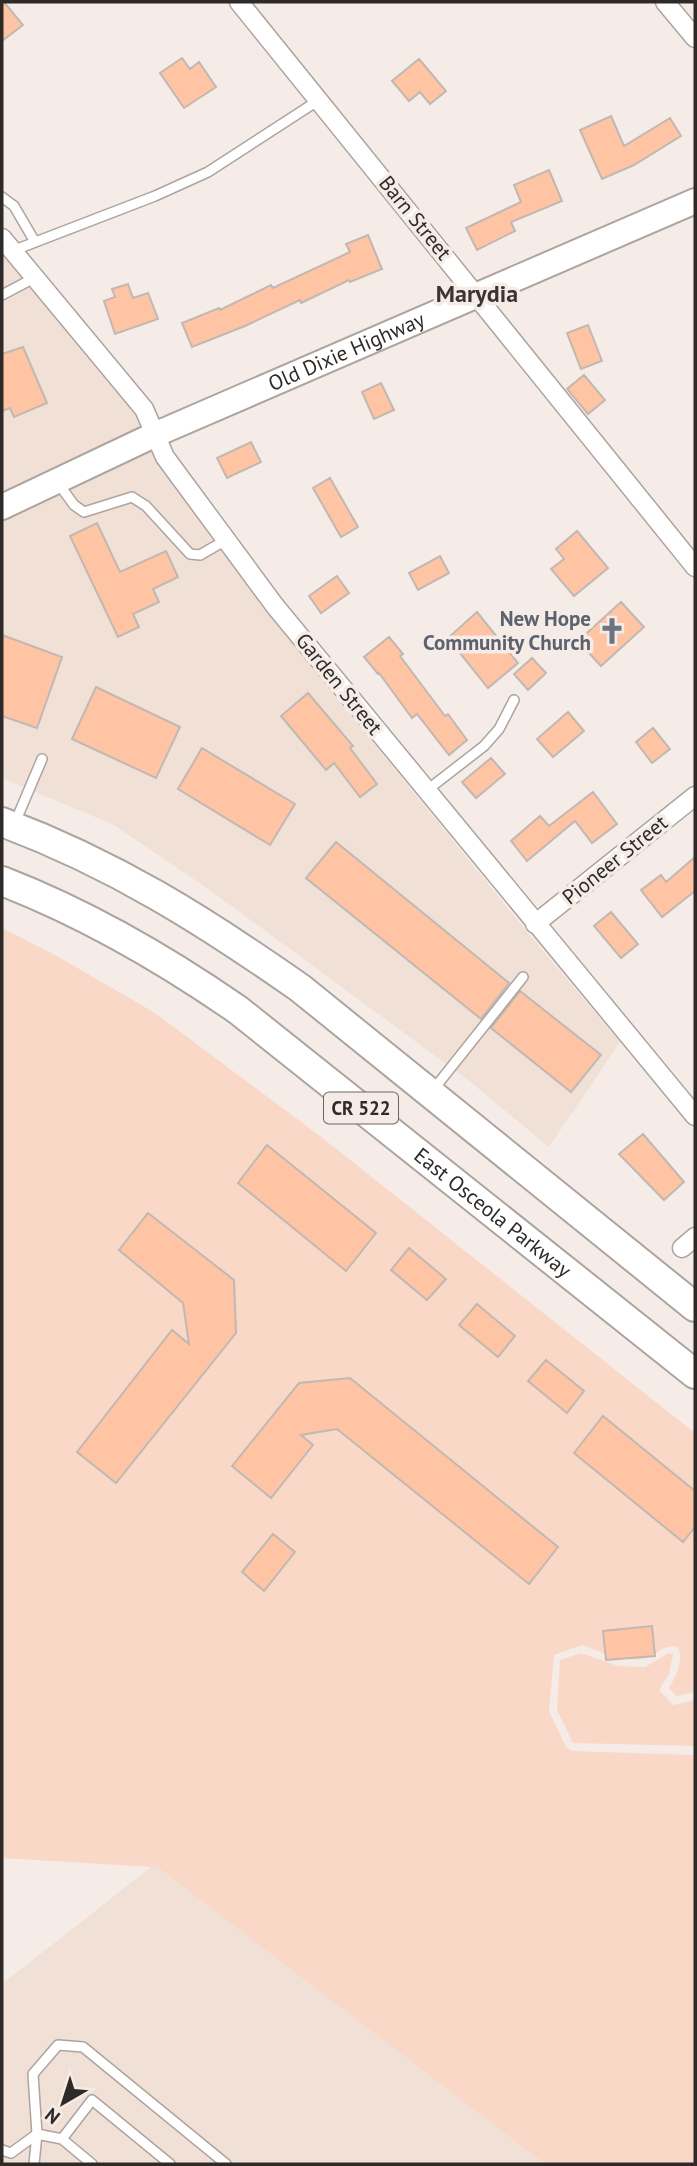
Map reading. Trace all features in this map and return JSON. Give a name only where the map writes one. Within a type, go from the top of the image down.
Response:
[{"type":"main road","name":"CR 522","points":[[8,824],[72,851],[173,903],[300,988],[695,1307]]},
{"type":"main road","name":"East Osceola Parkway","points":[[2,881],[47,898],[112,931],[176,967],[238,1010],[695,1374]]},
{"type":"street","name":"Barn Street","points":[[239,2],[477,293],[695,566]]},
{"type":"street","points":[[665,2],[695,38]]},
{"type":"street","name":"Old Dixie Highway","points":[[2,507],[154,435],[477,293],[695,201]]},
{"type":"street","name":"Garden Street","points":[[7,245],[144,409],[165,457],[275,606],[695,1116]]},
{"type":"street","name":"Pioneer Street","points":[[535,924],[695,796]]},
{"type":"lane","points":[[7,245],[35,242],[155,196],[208,172],[319,100]]},
{"type":"lane","points":[[2,197],[14,206],[35,242]]},
{"type":"lane","points":[[2,295],[34,278]]},
{"type":"lane","points":[[56,481],[74,505],[84,512],[132,497],[146,506],[190,554],[200,555],[226,540]]},
{"type":"lane","points":[[426,790],[484,746],[499,729],[514,700]]},
{"type":"lane","points":[[8,824],[42,759]]},
{"type":"lane","points":[[429,1094],[523,977]]},
{"type":"lane","points":[[34,2164],[37,2134],[33,2074],[58,2045],[83,2047],[226,2164]]},
{"type":"lane","points":[[62,2139],[92,2100],[170,2164]]},
{"type":"lane","points":[[2,2150],[10,2152],[37,2134],[62,2139],[92,2164]]},
{"type":"shaded area","points":[[2,254],[135,415],[141,430],[2,497]]},
{"type":"shaded area","points":[[149,447],[267,612],[620,1042],[549,1147],[468,1080],[211,891],[114,825],[2,778],[2,517]]},
{"type":"shaded area","points":[[2,928],[57,956],[155,1013],[320,1136],[695,1433],[695,1692],[676,1696],[669,1688],[680,1663],[678,1647],[668,1647],[647,1658],[634,1660],[611,1656],[582,1645],[554,1655],[549,1711],[566,1747],[572,1751],[695,1755],[695,2164],[545,2164],[155,1865],[151,1867],[2,1858]]},
{"type":"shaded area","points":[[581,1653],[618,1666],[645,1667],[669,1653],[673,1654],[669,1674],[659,1690],[673,1705],[695,1700],[695,1746],[573,1743],[557,1710],[560,1660]]},
{"type":"shaded area","points":[[155,1864],[545,2164],[2,2164],[2,1984]]},
{"type":"building","points":[[2,2],[23,25],[2,41]]},
{"type":"building","points":[[182,58],[190,69],[199,62],[216,87],[184,108],[160,73]]},
{"type":"building","points":[[419,59],[446,91],[430,104],[420,92],[409,101],[392,81]]},
{"type":"building","points":[[611,116],[624,146],[670,118],[681,136],[634,165],[602,179],[580,130]]},
{"type":"building","points":[[549,170],[562,201],[511,222],[515,231],[477,250],[466,228],[521,202],[514,185]]},
{"type":"building","points":[[368,235],[382,269],[350,282],[349,280],[301,303],[300,300],[192,347],[182,323],[219,308],[220,310],[271,285],[273,288],[350,252],[346,244]]},
{"type":"building","points":[[128,284],[133,298],[148,293],[158,319],[115,334],[104,301],[115,297],[112,289]]},
{"type":"building","points":[[588,325],[602,361],[581,369],[567,333]]},
{"type":"building","points":[[23,347],[47,403],[14,417],[10,408],[2,411],[2,354]]},
{"type":"building","points":[[584,375],[605,400],[588,414],[567,389]]},
{"type":"building","points":[[381,383],[394,410],[374,419],[362,392]]},
{"type":"building","points":[[251,442],[261,462],[227,478],[217,458]]},
{"type":"building","points":[[330,478],[358,527],[341,537],[313,488]]},
{"type":"building","points":[[97,523],[120,572],[166,551],[178,577],[153,589],[159,602],[133,614],[139,627],[118,637],[70,536]]},
{"type":"building","points":[[577,531],[608,568],[574,596],[551,569],[564,559],[556,549]]},
{"type":"building","points":[[440,556],[449,573],[418,590],[409,573]]},
{"type":"building","points":[[337,576],[349,593],[321,613],[309,596]]},
{"type":"building","points":[[621,602],[644,627],[601,666],[578,641]]},
{"type":"building","points":[[477,612],[518,663],[488,688],[448,638]]},
{"type":"building","points":[[2,635],[62,657],[37,728],[2,716]]},
{"type":"building","points":[[389,637],[445,716],[448,714],[467,740],[449,755],[417,714],[412,718],[364,657]]},
{"type":"building","points":[[532,658],[546,673],[528,690],[514,674]]},
{"type":"building","points":[[96,687],[180,727],[156,778],[72,739]]},
{"type":"building","points":[[308,693],[353,746],[350,748],[377,784],[360,797],[334,763],[326,770],[281,716]]},
{"type":"building","points":[[568,712],[584,731],[553,757],[537,739]]},
{"type":"building","points":[[653,728],[670,749],[652,763],[636,742]]},
{"type":"building","points":[[202,748],[295,804],[270,845],[178,789]]},
{"type":"building","points":[[491,758],[505,774],[476,798],[462,782]]},
{"type":"building","points":[[593,792],[617,824],[592,843],[575,821],[527,861],[511,841],[540,816],[549,826]]},
{"type":"building","points":[[336,842],[509,983],[481,1019],[306,878]]},
{"type":"building","points":[[695,857],[695,891],[662,917],[641,890],[661,875],[666,882]]},
{"type":"building","points":[[611,912],[638,944],[621,958],[594,926]]},
{"type":"building","points":[[520,991],[601,1055],[571,1092],[491,1028]]},
{"type":"building","points":[[643,1134],[684,1182],[664,1200],[619,1154]]},
{"type":"building","points":[[267,1145],[376,1233],[346,1271],[238,1183]]},
{"type":"building","points":[[148,1213],[234,1280],[236,1333],[116,1483],[77,1452],[172,1330],[189,1344],[183,1303],[119,1250]]},
{"type":"building","points":[[409,1248],[446,1279],[427,1300],[391,1270]]},
{"type":"building","points":[[477,1304],[515,1336],[498,1357],[459,1325]]},
{"type":"building","points":[[546,1360],[584,1391],[567,1413],[528,1381]]},
{"type":"building","points":[[350,1378],[558,1547],[529,1584],[337,1429],[301,1435],[313,1445],[271,1498],[232,1466],[299,1383]]},
{"type":"building","points":[[603,1416],[695,1491],[695,1527],[683,1542],[574,1453]]},
{"type":"building","points":[[273,1534],[295,1552],[264,1591],[242,1572]]},
{"type":"building","points":[[652,1626],[655,1656],[606,1660],[603,1631]]},
{"type":"place","name":"New Hope Community Church","points":[[612,631]]},
{"type":"district","name":"Marydia","points":[[477,294]]}]
